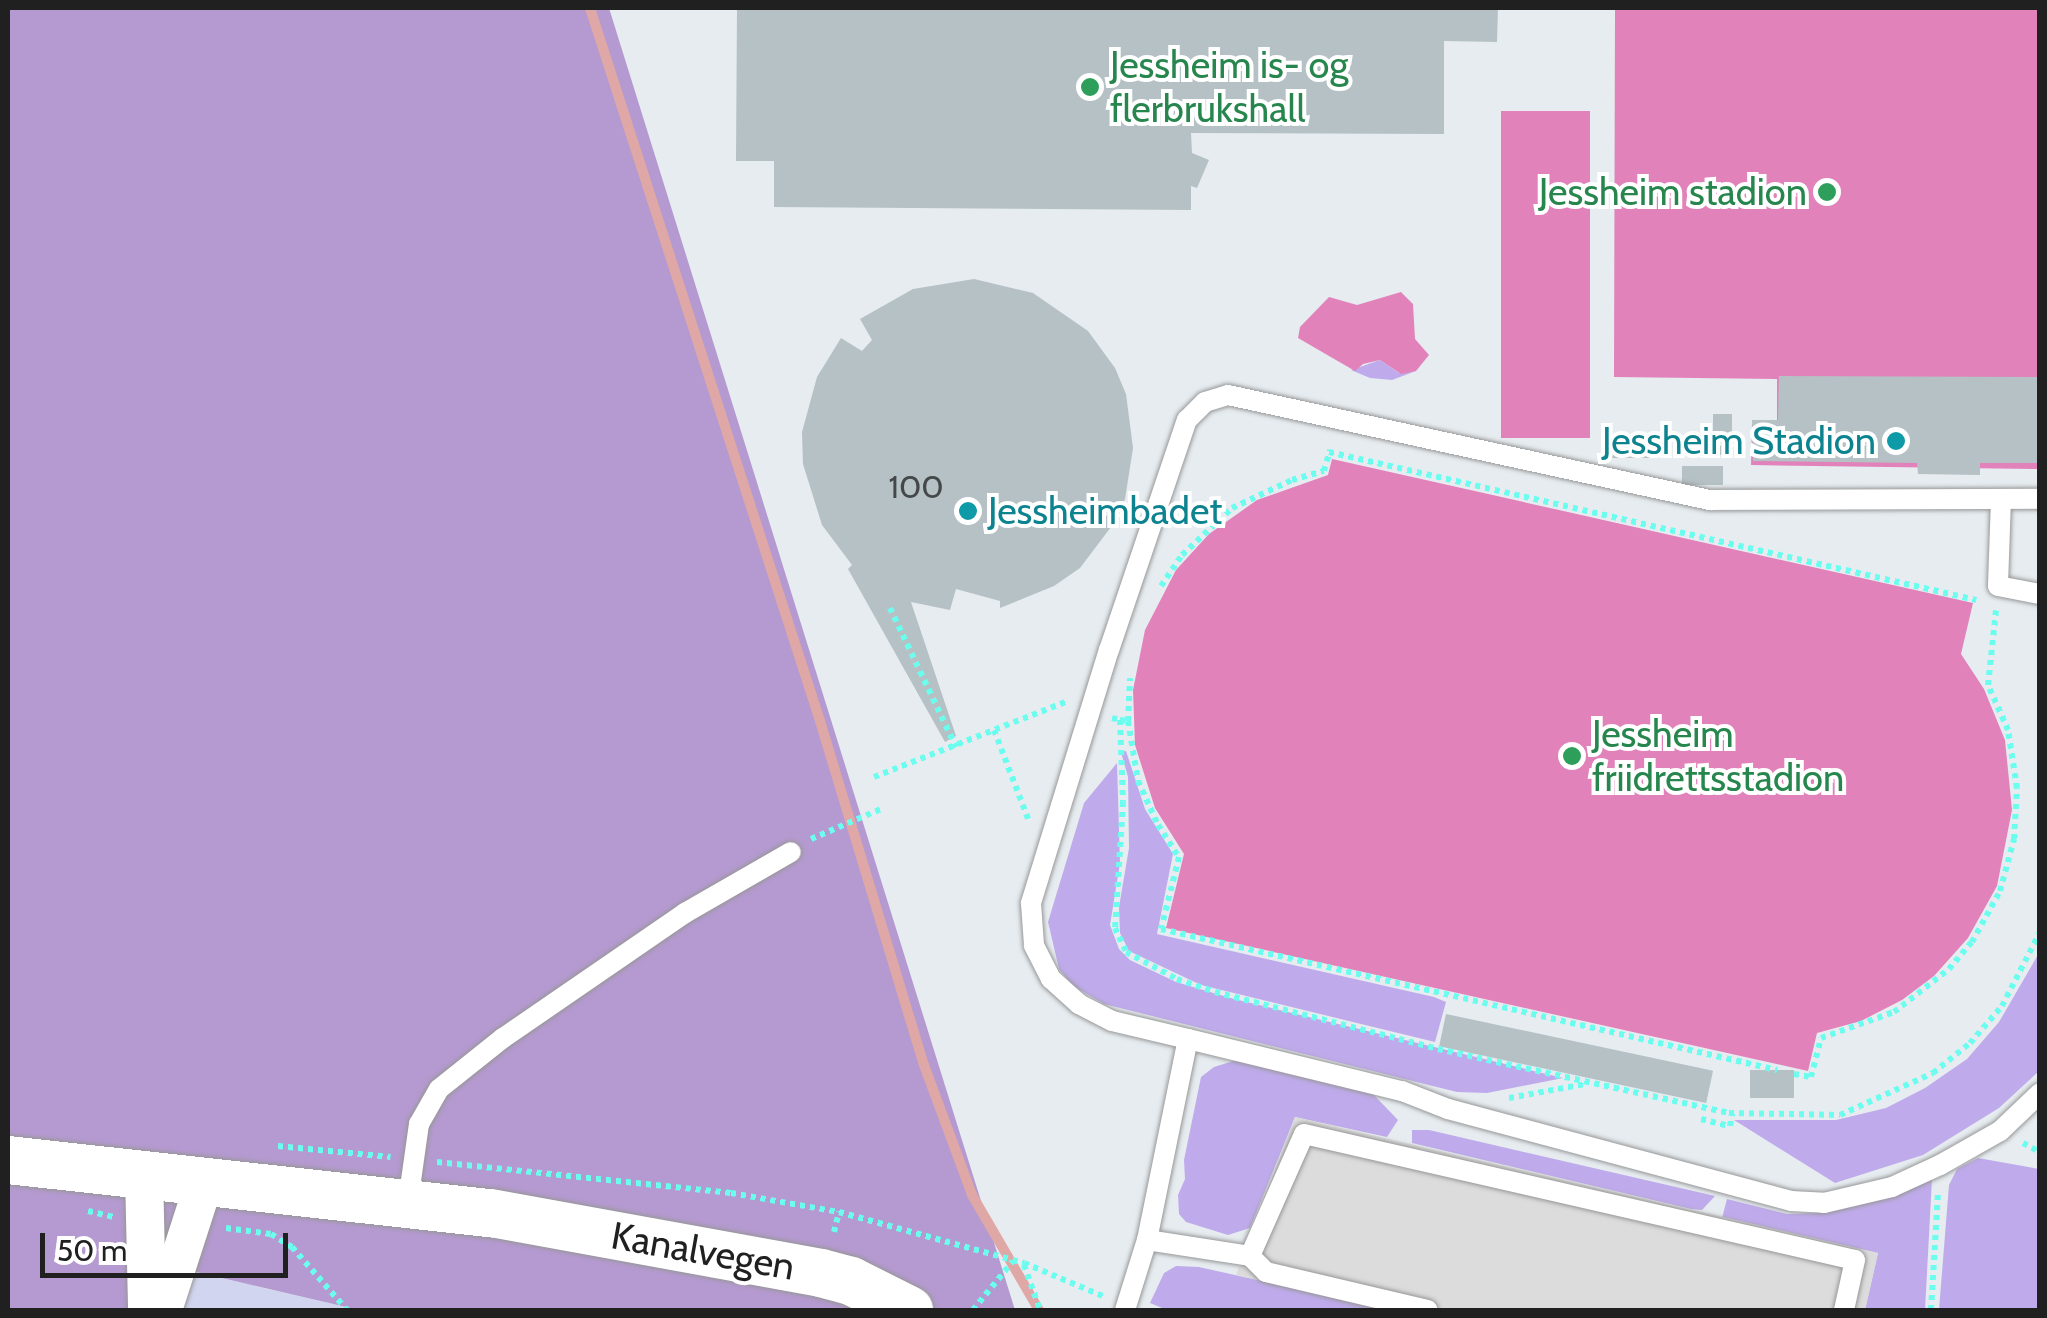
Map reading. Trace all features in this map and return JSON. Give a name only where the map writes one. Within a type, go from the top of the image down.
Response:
[{"type":"street","name":"Kanalvegen","points":[[8,1160],[491,1212],[822,1273],[851,1281],[909,1310]]},
{"type":"street","points":[[144,1173],[147,1310]]},
{"type":"street","points":[[163,1310],[205,1180]]},
{"type":"lane","points":[[2040,499],[1712,500],[1228,395],[1205,402],[1187,420],[1030,904],[1034,945],[1051,979],[1079,1004],[1112,1021],[1402,1091],[1448,1109],[1790,1200],[1824,1203],[1857,1197],[1940,1165],[2000,1131],[2040,1093]]},
{"type":"lane","points":[[2001,498],[1997,595],[2040,594]]},
{"type":"lane","points":[[408,1202],[419,1124],[439,1090],[503,1038],[670,923],[791,852]]},
{"type":"lane","points":[[1127,1308],[1146,1240],[1188,1039]]},
{"type":"lane","points":[[1250,1256],[1304,1134],[1856,1260],[1844,1310]]},
{"type":"lane","points":[[1146,1240],[1250,1256],[1266,1272],[1428,1310]]},
{"type":"path","points":[[1155,596],[1182,555],[1232,508],[1292,480],[1324,471],[1337,420]]},
{"type":"path","points":[[1329,452],[1997,595],[1988,685],[2008,730],[2017,788],[2014,839],[2000,891],[1972,942],[1949,969],[1894,1012],[1820,1038],[1811,1078],[1794,1074]]},
{"type":"path","points":[[890,608],[956,747]]},
{"type":"path","points":[[1131,671],[1124,720],[1124,849],[1115,928],[1133,958],[1214,992],[1732,1113],[1840,1115],[1933,1073],[1970,1043],[2002,1006],[2040,932]]},
{"type":"path","points":[[874,777],[1098,689]]},
{"type":"path","points":[[1090,714],[1124,720]]},
{"type":"path","points":[[1124,720],[1138,781],[1158,825],[1179,857],[1161,929],[1777,1070]]},
{"type":"path","points":[[994,730],[1044,859]]},
{"type":"path","points":[[791,852],[883,808]]},
{"type":"path","points":[[1448,1109],[1591,1083]]},
{"type":"path","points":[[1701,1120],[1730,1126],[1732,1113]]},
{"type":"path","points":[[1931,1310],[1940,1165]]},
{"type":"path","points":[[834,1232],[838,1212]]},
{"type":"path","points":[[974,1310],[1013,1261]]},
{"type":"path","points":[[1040,1310],[1024,1263],[1127,1308]]},
{"type":"shaded area","points":[[8,8],[609,8],[1015,1310],[359,1310],[192,1271],[169,1310],[8,1310]]},
{"type":"shaded area","name":"Jessheim stadion","points":[[1615,8],[2039,8],[2039,469],[1751,465],[1752,424],[1777,424],[1777,379],[1614,377]]},
{"type":"shaded area","points":[[1501,111],[1590,111],[1590,438],[1501,438]]},
{"type":"shaded area","points":[[1401,292],[1413,304],[1415,339],[1429,355],[1416,371],[1401,374],[1380,360],[1363,364],[1355,371],[1298,338],[1300,327],[1329,297],[1357,305]]},
{"type":"shaded area","points":[[1380,360],[1399,373],[1416,371],[1392,380],[1370,378],[1351,370]]},
{"type":"shaded area","points":[[1332,459],[1973,603],[1961,654],[1984,689],[2005,740],[2012,810],[1997,886],[1968,938],[1934,976],[1902,1000],[1861,1021],[1817,1033],[1808,1071],[1166,928],[1184,854],[1155,808],[1135,745],[1133,690],[1145,630],[1176,570],[1209,534],[1257,500],[1328,475]]},
{"type":"shaded area","points":[[1126,751],[1145,809],[1173,854],[1157,934],[1434,997],[1446,1002],[1435,1042],[1201,985],[1129,951],[1120,933],[1119,907],[1129,848],[1128,777],[1121,752]]},
{"type":"shaded area","points":[[1117,763],[1120,863],[1110,925],[1119,949],[1130,960],[1176,982],[1234,999],[1563,1078],[1487,1093],[1457,1092],[1104,1004],[1073,986],[1059,969],[1048,922],[1084,803]]},
{"type":"shaded area","points":[[2039,953],[2039,1071],[1999,1108],[1923,1155],[1835,1183],[1734,1120],[1836,1120],[1886,1108],[1925,1088],[1967,1059],[1999,1022]]},
{"type":"shaded area","points":[[1243,1058],[1372,1093],[1398,1120],[1387,1137],[1295,1117],[1250,1228],[1228,1235],[1186,1222],[1179,1214],[1178,1195],[1185,1179],[1184,1160],[1201,1077],[1214,1067]]},
{"type":"shaded area","points":[[1295,1117],[1878,1253],[1865,1310],[1391,1310],[1236,1275]]},
{"type":"shaded area","points":[[1412,1130],[1429,1130],[1715,1196],[1702,1210],[1691,1209],[1412,1143]]},
{"type":"shaded area","points":[[1978,1158],[2039,1169],[2039,1310],[1939,1310],[1949,1185],[1957,1169]]},
{"type":"shaded area","points":[[1932,1179],[1925,1310],[1865,1310],[1878,1253],[1722,1218],[1727,1199],[1787,1214],[1816,1213],[1848,1207]]},
{"type":"shaded area","points":[[1176,1266],[1199,1267],[1391,1310],[1167,1310],[1150,1303],[1164,1273]]},
{"type":"shaded area","points":[[191,1271],[359,1310],[169,1310]]},
{"type":"building","name":"Jessheim is- og flerbrukshall","points":[[737,8],[1498,8],[1497,42],[1444,41],[1444,134],[1191,133],[1192,153],[1209,160],[1197,188],[1191,186],[1191,210],[774,207],[774,161],[736,161]]},
{"type":"building","name":"Jessheimbadet","points":[[974,279],[1033,293],[1088,331],[1115,368],[1126,394],[1133,448],[1125,499],[1114,523],[1080,568],[1054,586],[1000,608],[1000,601],[956,589],[950,610],[911,602],[956,736],[945,742],[848,569],[852,565],[822,525],[803,464],[802,432],[817,377],[841,338],[862,351],[872,340],[860,319],[913,289]]},
{"type":"building","name":"Jessheim Stadion","points":[[1779,376],[2040,377],[2040,463],[1980,463],[1980,475],[1918,474],[1917,463],[1753,461],[1752,420],[1778,420]]},
{"type":"building","points":[[1713,414],[1732,414],[1732,455],[1713,455]]},
{"type":"building","points":[[1608,439],[1649,439],[1649,458],[1608,458]]},
{"type":"building","points":[[1682,466],[1723,466],[1723,485],[1682,485]]},
{"type":"building","points":[[1446,1014],[1713,1071],[1706,1103],[1439,1046]]},
{"type":"building","points":[[1750,1070],[1794,1070],[1794,1098],[1750,1098]]},
{"type":"waterway","points":[[590,8],[820,721],[924,1065],[972,1195],[1039,1310]]},
{"type":"place","name":"Jessheim is- og flerbrukshall","points":[[1090,87]]},
{"type":"place","name":"Jessheim stadion","points":[[1827,192]]},
{"type":"place","name":"Jessheim Stadion","points":[[1896,441]]},
{"type":"place","name":"Jessheimbadet","points":[[968,511]]},
{"type":"place","name":"Jessheim friidrettsstadion","points":[[1572,756]]}]
